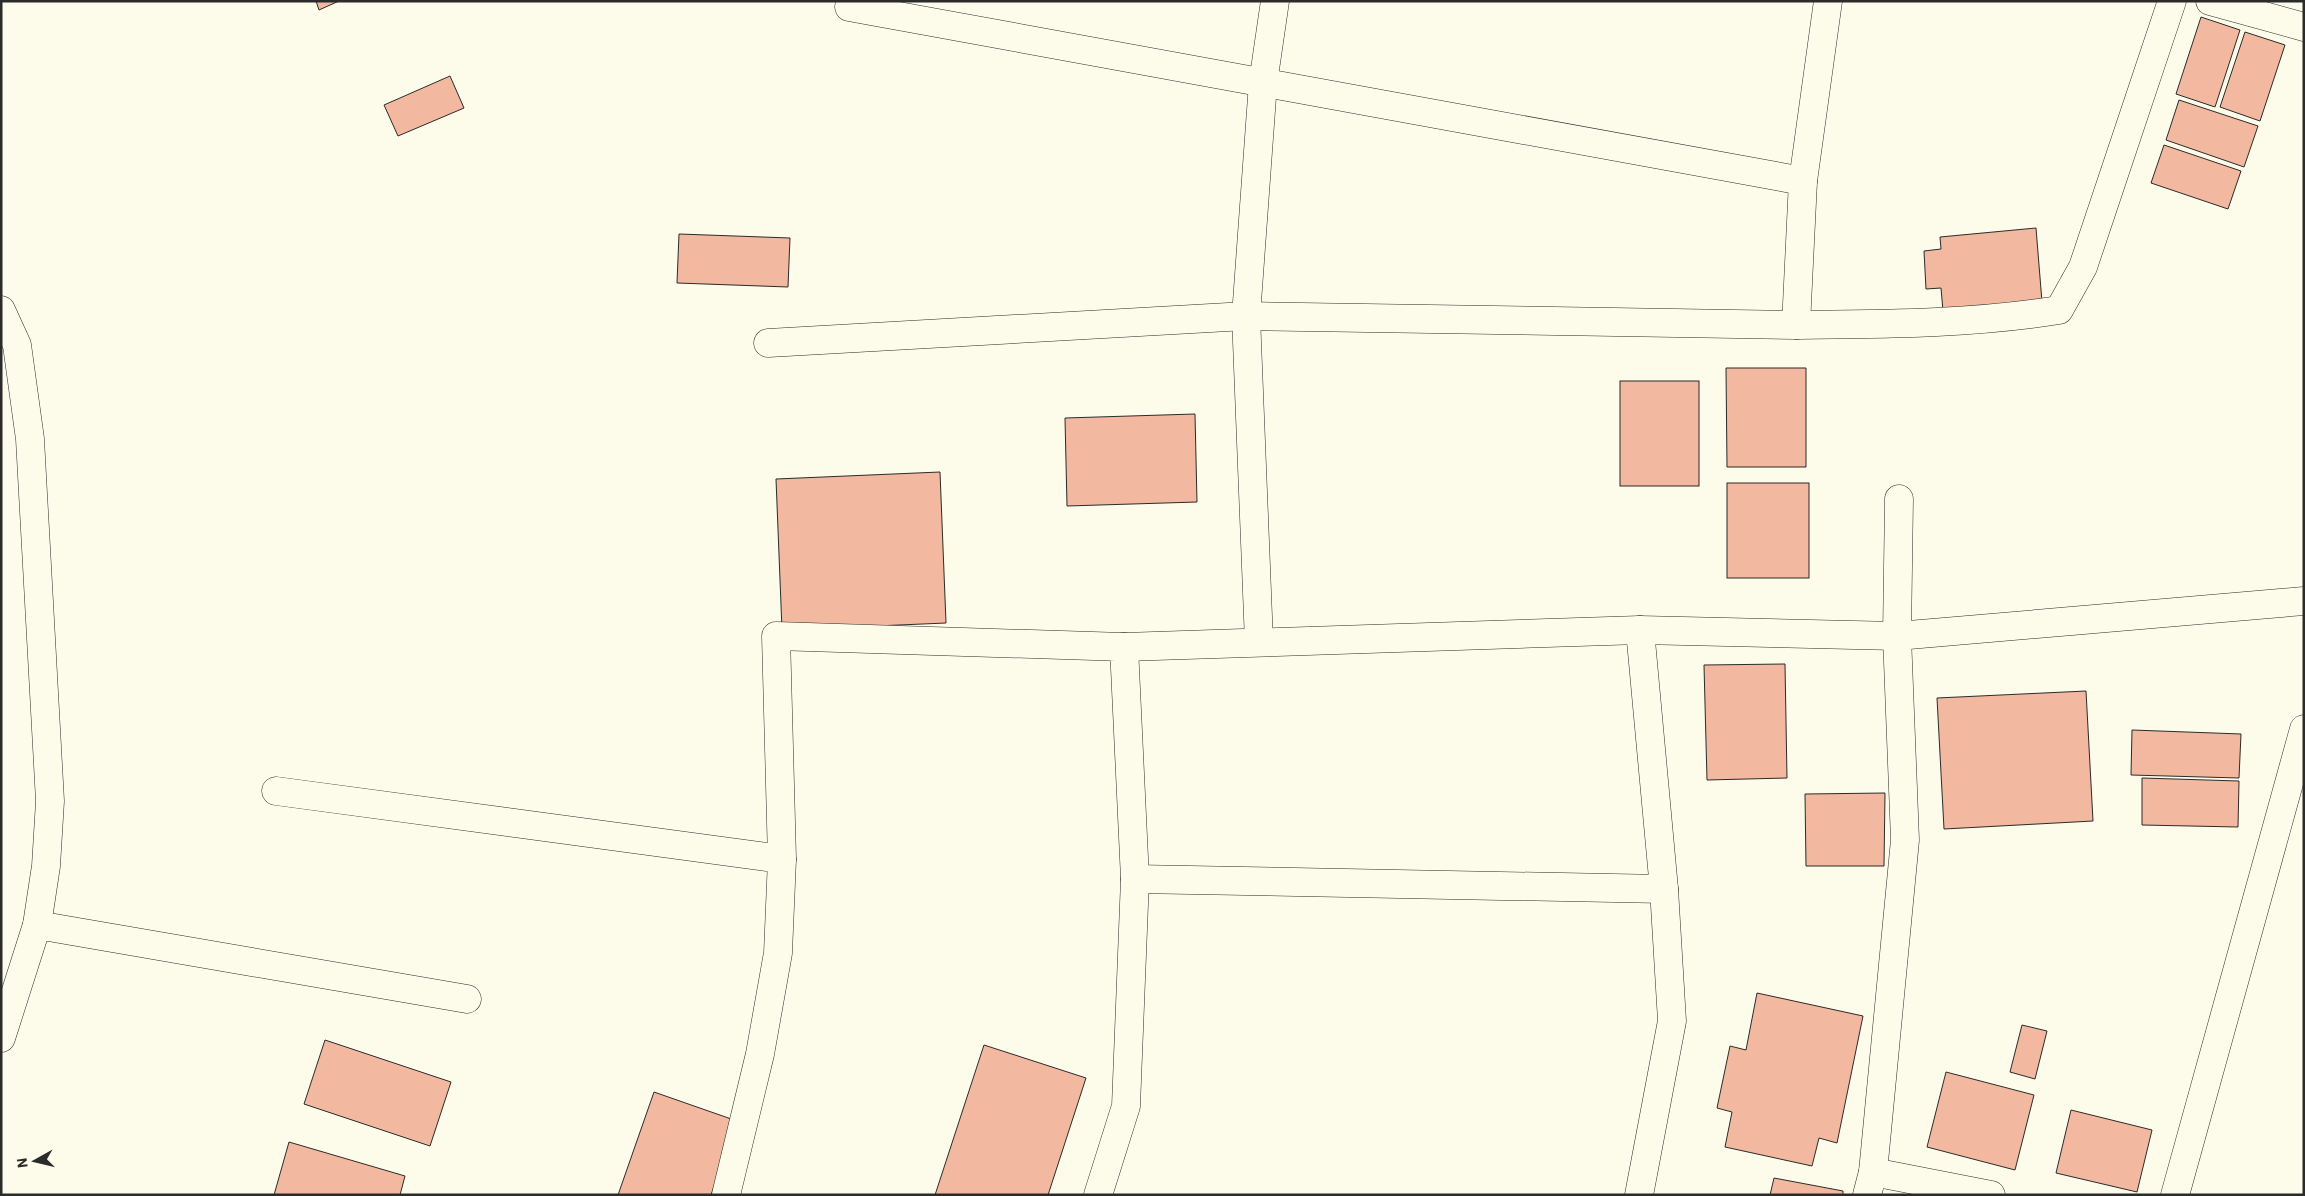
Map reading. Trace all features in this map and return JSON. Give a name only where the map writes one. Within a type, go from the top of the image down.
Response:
[{"type":"street","points":[[1259,642],[1246,316],[1263,83],[1275,1]]},
{"type":"street","points":[[1796,325],[1803,181],[1828,1]]},
{"type":"street","points":[[768,343],[1246,316],[1796,325],[1912,323],[2025,316],[2058,310],[2083,267],[2172,1]]},
{"type":"street","points":[[2210,1],[2304,27]]},
{"type":"street","points":[[849,7],[1803,181]]},
{"type":"street","points":[[1,310],[17,345],[31,449],[50,801],[46,866],[37,925],[1,1038]]},
{"type":"street","points":[[1898,499],[1897,636],[1905,840],[1870,1183],[1991,1195]]},
{"type":"street","points":[[726,1195],[760,1054],[778,953],[782,859],[776,636],[1124,647],[1640,630],[1897,636],[2304,601]]},
{"type":"street","points":[[1639,1195],[1672,1021],[1664,889],[1640,630]]},
{"type":"street","points":[[1098,1195],[1126,1106],[1136,879],[1124,647]]},
{"type":"street","points":[[2175,1195],[2304,729]]},
{"type":"street","points":[[276,791],[782,859]]},
{"type":"street","points":[[1136,879],[1664,889]]},
{"type":"street","points":[[37,925],[467,999]]},
{"type":"building","points":[[316,1],[339,1],[319,10]]},
{"type":"building","points":[[2201,17],[2240,30],[2215,107],[2176,94]]},
{"type":"building","points":[[2245,32],[2285,45],[2260,121],[2220,107]]},
{"type":"building","points":[[450,76],[464,108],[398,136],[384,105]]},
{"type":"building","points":[[2179,100],[2258,126],[2244,167],[2166,140]]},
{"type":"building","points":[[2164,145],[2241,171],[2228,209],[2151,183]]},
{"type":"building","points":[[2036,228],[2042,302],[1943,311],[1941,288],[1926,289],[1924,251],[1941,249],[1940,237]]},
{"type":"building","points":[[679,234],[790,238],[788,287],[677,283]]},
{"type":"building","points":[[1726,368],[1806,368],[1806,467],[1727,467]]},
{"type":"building","points":[[1620,381],[1699,381],[1699,486],[1620,486]]},
{"type":"building","points":[[1195,414],[1197,502],[1067,506],[1065,418]]},
{"type":"building","points":[[940,472],[946,623],[782,630],[776,479]]},
{"type":"building","points":[[1727,483],[1809,483],[1809,578],[1727,578]]},
{"type":"building","points":[[1785,664],[1787,778],[1707,780],[1704,665]]},
{"type":"building","points":[[2086,691],[2093,821],[1944,829],[1937,698]]},
{"type":"building","points":[[2132,730],[2241,734],[2239,778],[2131,775]]},
{"type":"building","points":[[2142,778],[2239,781],[2238,827],[2142,825]]},
{"type":"building","points":[[1885,793],[1884,866],[1806,866],[1805,794]]},
{"type":"building","points":[[1757,993],[1863,1016],[1837,1143],[1819,1138],[1812,1166],[1725,1147],[1732,1112],[1717,1108],[1730,1046],[1746,1050]]},
{"type":"building","points":[[2022,1025],[2047,1031],[2035,1079],[2010,1072]]},
{"type":"building","points":[[325,1040],[451,1082],[430,1146],[304,1104]]},
{"type":"building","points":[[984,1045],[1086,1078],[1048,1195],[935,1195]]},
{"type":"building","points":[[1946,1072],[2034,1095],[2015,1170],[1927,1147]]},
{"type":"building","points":[[654,1092],[737,1121],[711,1195],[618,1195]]},
{"type":"building","points":[[2071,1110],[2152,1130],[2137,1192],[2056,1173]]},
{"type":"building","points":[[289,1142],[405,1176],[400,1195],[274,1195]]},
{"type":"building","points":[[1774,1178],[1843,1191],[1843,1195],[1770,1195]]}]
